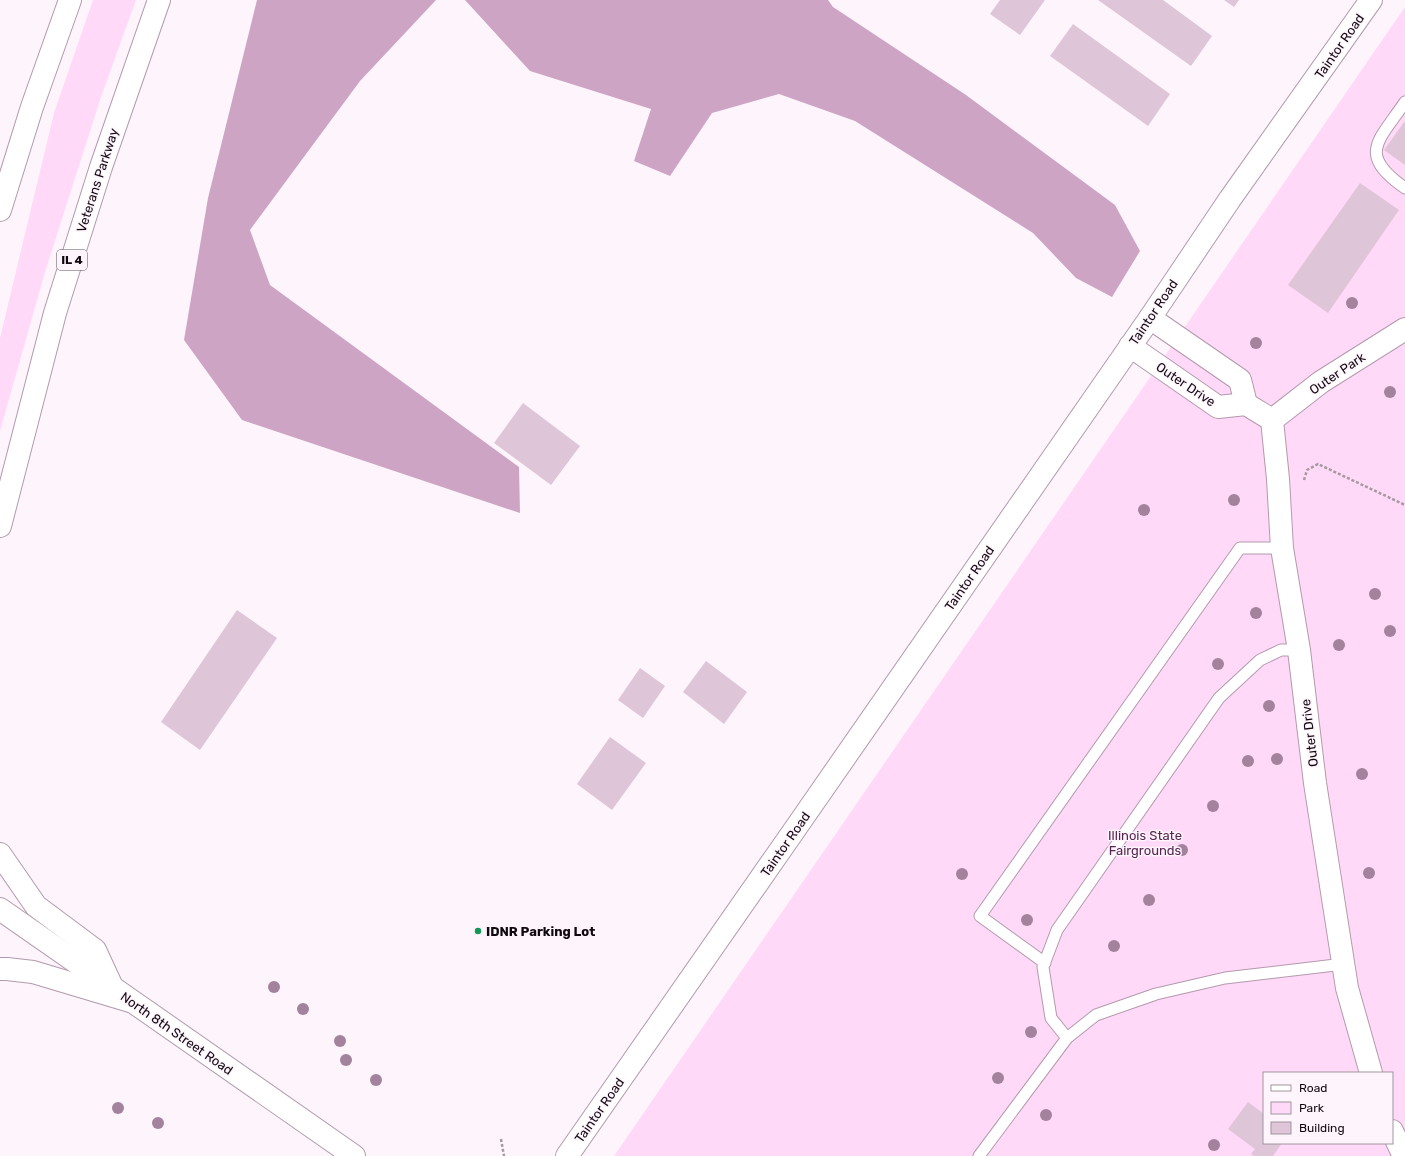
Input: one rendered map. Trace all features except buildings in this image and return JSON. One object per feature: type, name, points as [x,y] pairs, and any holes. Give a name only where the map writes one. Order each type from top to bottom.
[{"type":"main road","points":[[0,210],[32,108],[70,0]]},
{"type":"main road","name":"Veterans Parkway","points":[[0,526],[55,313],[101,167],[159,0]]},
{"type":"main road","name":"Taintor Road","points":[[566,1156],[1150,318],[1230,199],[1371,0]]},
{"type":"main road","points":[[1150,318],[1240,380],[1246,404],[1272,420]]},
{"type":"main road","name":"Outer Park","points":[[1272,420],[1321,382],[1405,329]]},
{"type":"main road","name":"Outer Drive","points":[[1130,346],[1218,407],[1246,404]]},
{"type":"main road","name":"Outer Drive","points":[[1272,420],[1279,490],[1282,548],[1299,650],[1315,784],[1347,988],[1371,1072]]},
{"type":"main road","points":[[0,854],[36,906],[95,950],[121,995]]},
{"type":"main road","name":"North 8th Street Road","points":[[0,909],[121,995],[354,1156]]},
{"type":"main road","points":[[0,969],[7,968],[33,972],[121,995]]},
{"type":"main road","points":[[1393,1133],[1404,1156]]},
{"type":"lane","points":[[1405,102],[1378,142],[1376,159],[1384,172],[1405,188]]},
{"type":"lane","points":[[1045,963],[980,916],[1240,548],[1282,548]]},
{"type":"lane","points":[[1067,1038],[1051,1018],[1043,967],[1057,930],[1219,698],[1260,660],[1281,650],[1299,650]]},
{"type":"lane","points":[[979,1156],[1067,1038],[1096,1015],[1156,994],[1225,978],[1344,964]]},
{"type":"path","points":[[1300,481],[1304,482],[1307,470],[1318,464],[1405,505]]},
{"type":"path","points":[[502,1139],[504,1156]]},
{"type":"green space","points":[[93,0],[136,0],[101,97],[45,272],[0,431],[0,338],[54,113]]},
{"type":"green space","name":"Illinois State Fairgrounds","points":[[1405,7],[1405,1156],[614,1156]]},
{"type":"shaded area","points":[[257,0],[436,0],[360,81],[250,230],[270,285],[519,467],[520,513],[242,420],[184,340],[208,198]]},
{"type":"shaded area","points":[[465,0],[828,0],[833,7],[966,95],[1115,205],[1140,251],[1112,297],[1076,278],[1033,233],[855,121],[779,94],[712,113],[670,176],[634,161],[651,109],[530,71]]},
{"type":"place","name":"IDNR Parking Lot","points":[[478,931]]}]
